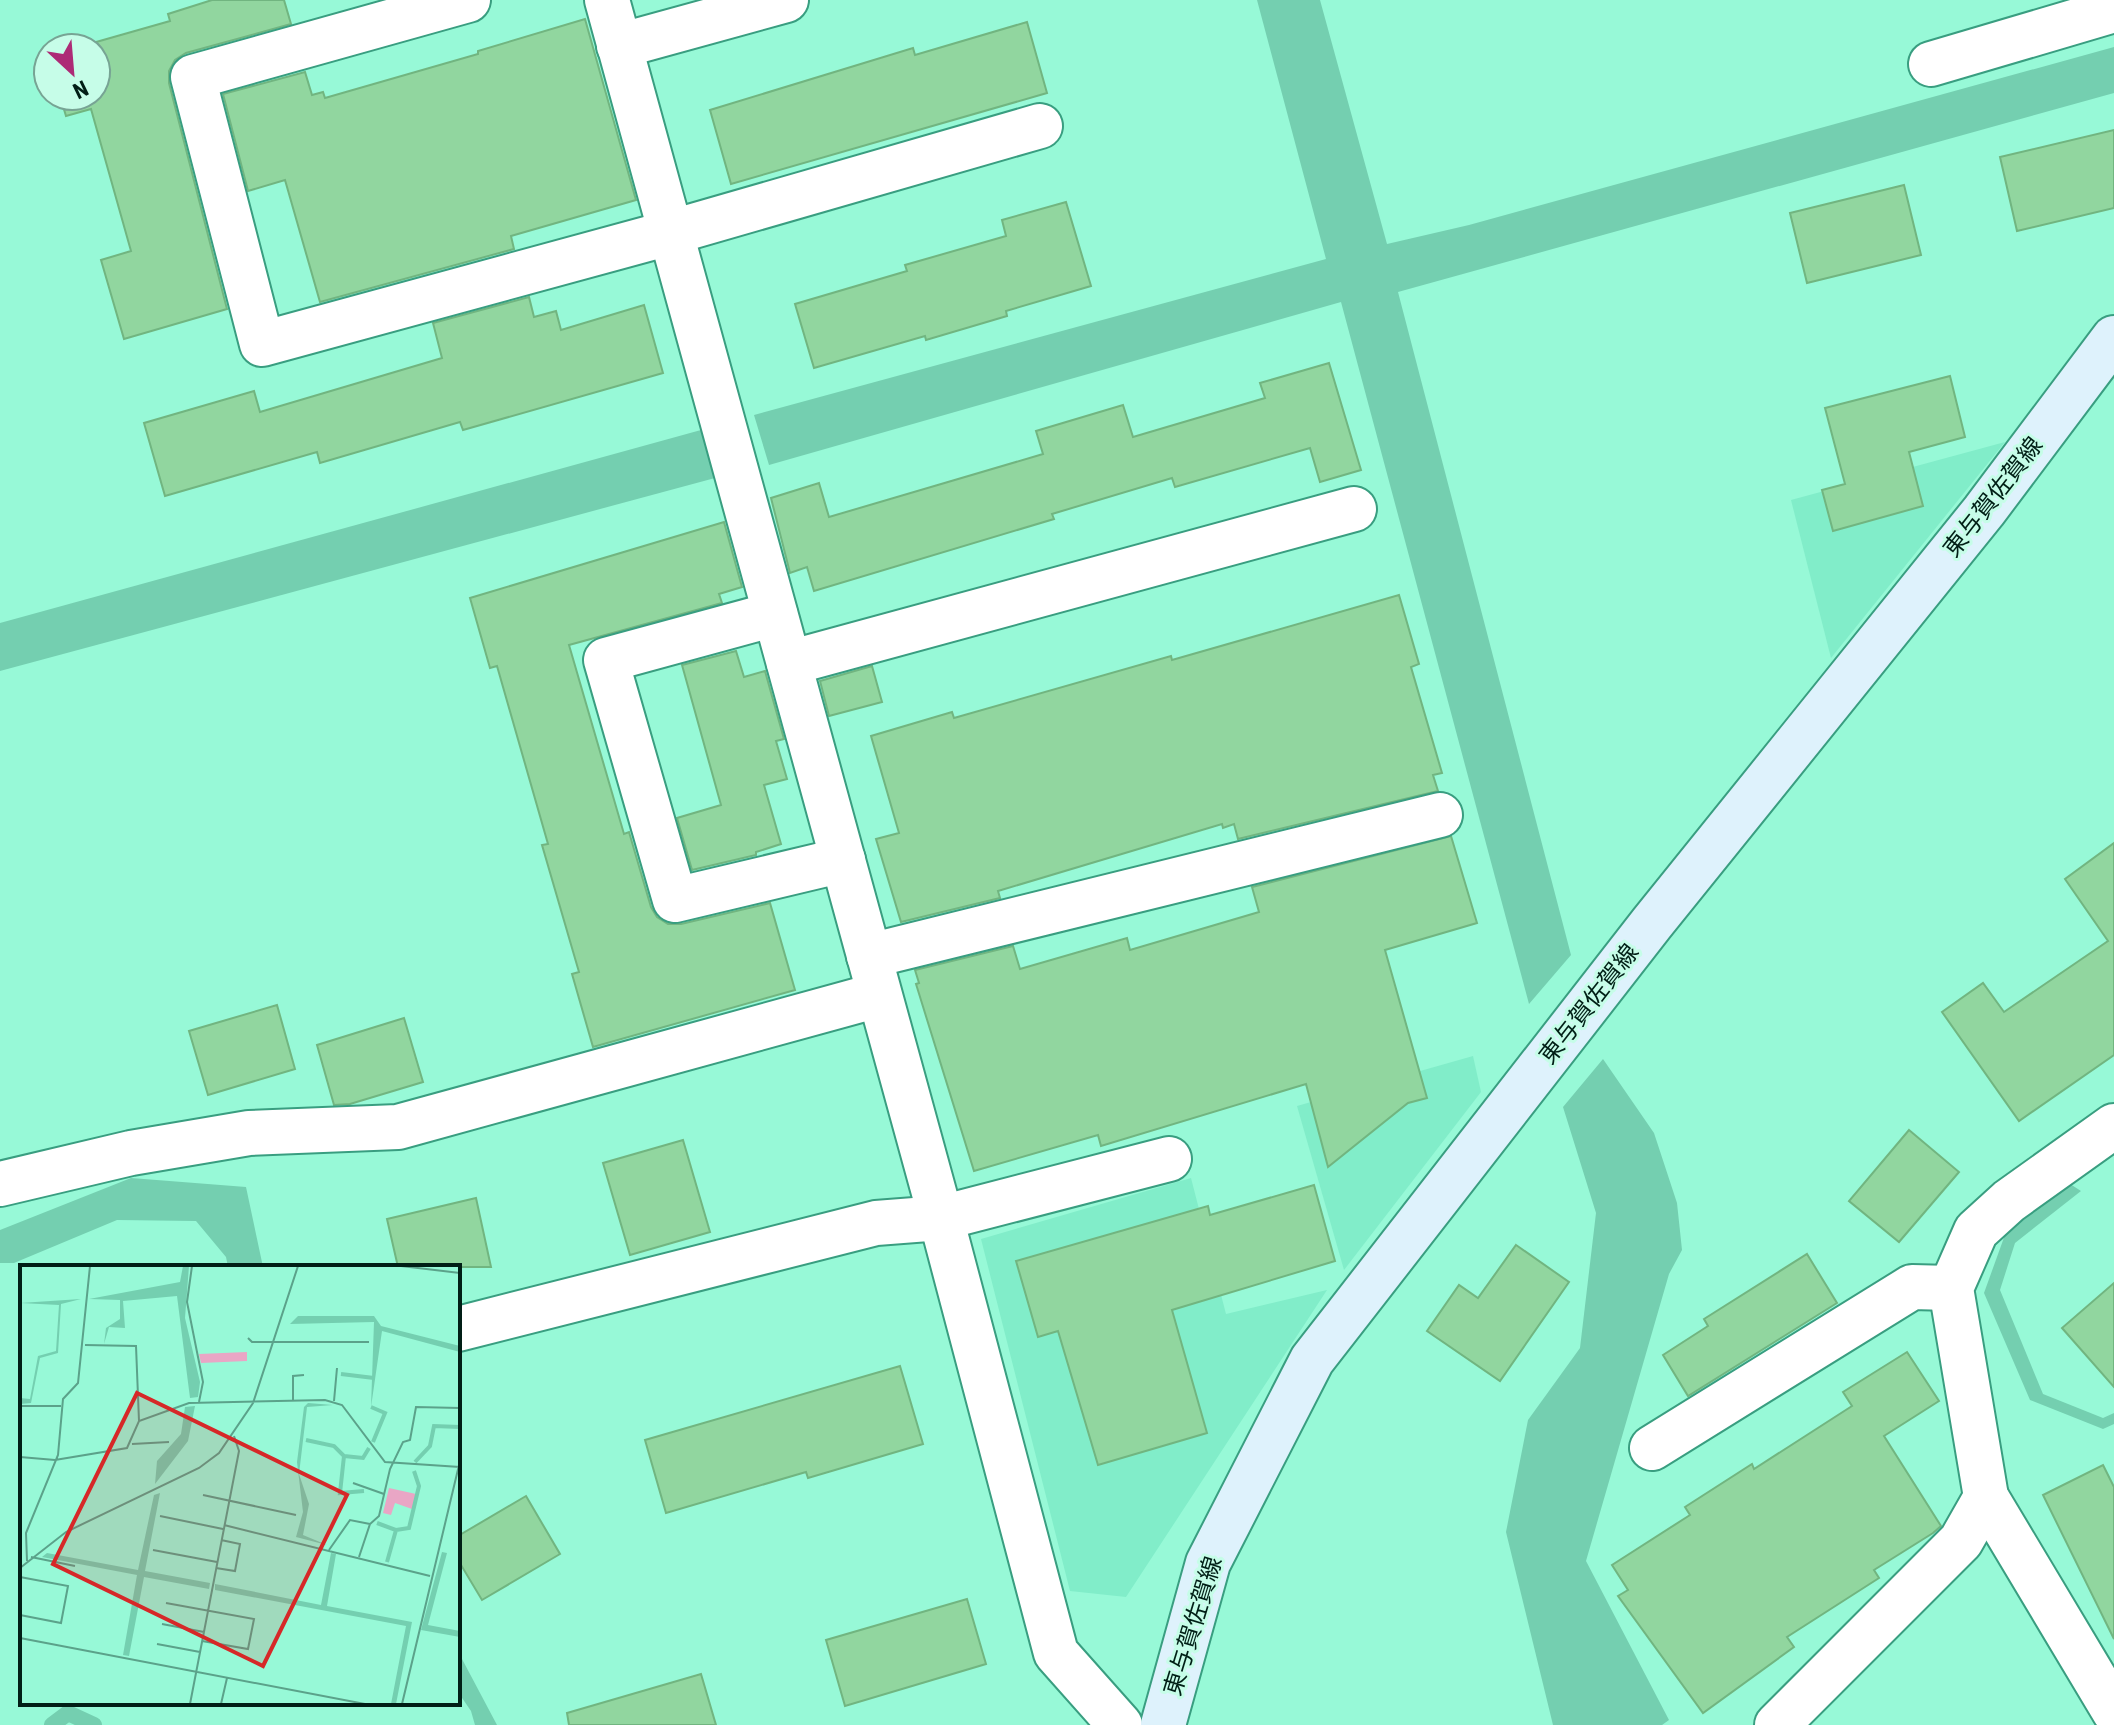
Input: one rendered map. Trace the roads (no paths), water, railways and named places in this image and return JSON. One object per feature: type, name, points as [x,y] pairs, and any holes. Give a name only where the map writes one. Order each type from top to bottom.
[{"type":"main road","name":"東与賀佐賀線","points":[[1163,1725],[1208,1563],[1312,1360],[1652,923],[1984,511],[2114,338]]},
{"type":"street","points":[[468,0],[193,77],[262,344],[669,233],[1040,126]]},
{"type":"street","points":[[607,0],[941,1218],[1056,1653],[1120,1725]]},
{"type":"street","points":[[619,46],[786,0]]},
{"type":"street","points":[[1931,64],[2114,10]]},
{"type":"street","points":[[789,663],[1354,509]]},
{"type":"street","points":[[775,614],[606,660],[675,900],[843,860]]},
{"type":"street","points":[[0,1184],[131,1153],[249,1133],[398,1127],[874,975],[1440,815]]},
{"type":"street","points":[[2114,1126],[2009,1201],[1976,1231],[1951,1288],[1986,1497],[2114,1711]]},
{"type":"street","points":[[460,1328],[876,1223],[941,1218],[1169,1159]]},
{"type":"street","points":[[1652,1448],[1912,1287],[1951,1288]]},
{"type":"street","points":[[1777,1725],[1961,1541],[1986,1497]]},
{"type":"waterway","points":[[52,1725],[68,1713],[94,1725]]}]
